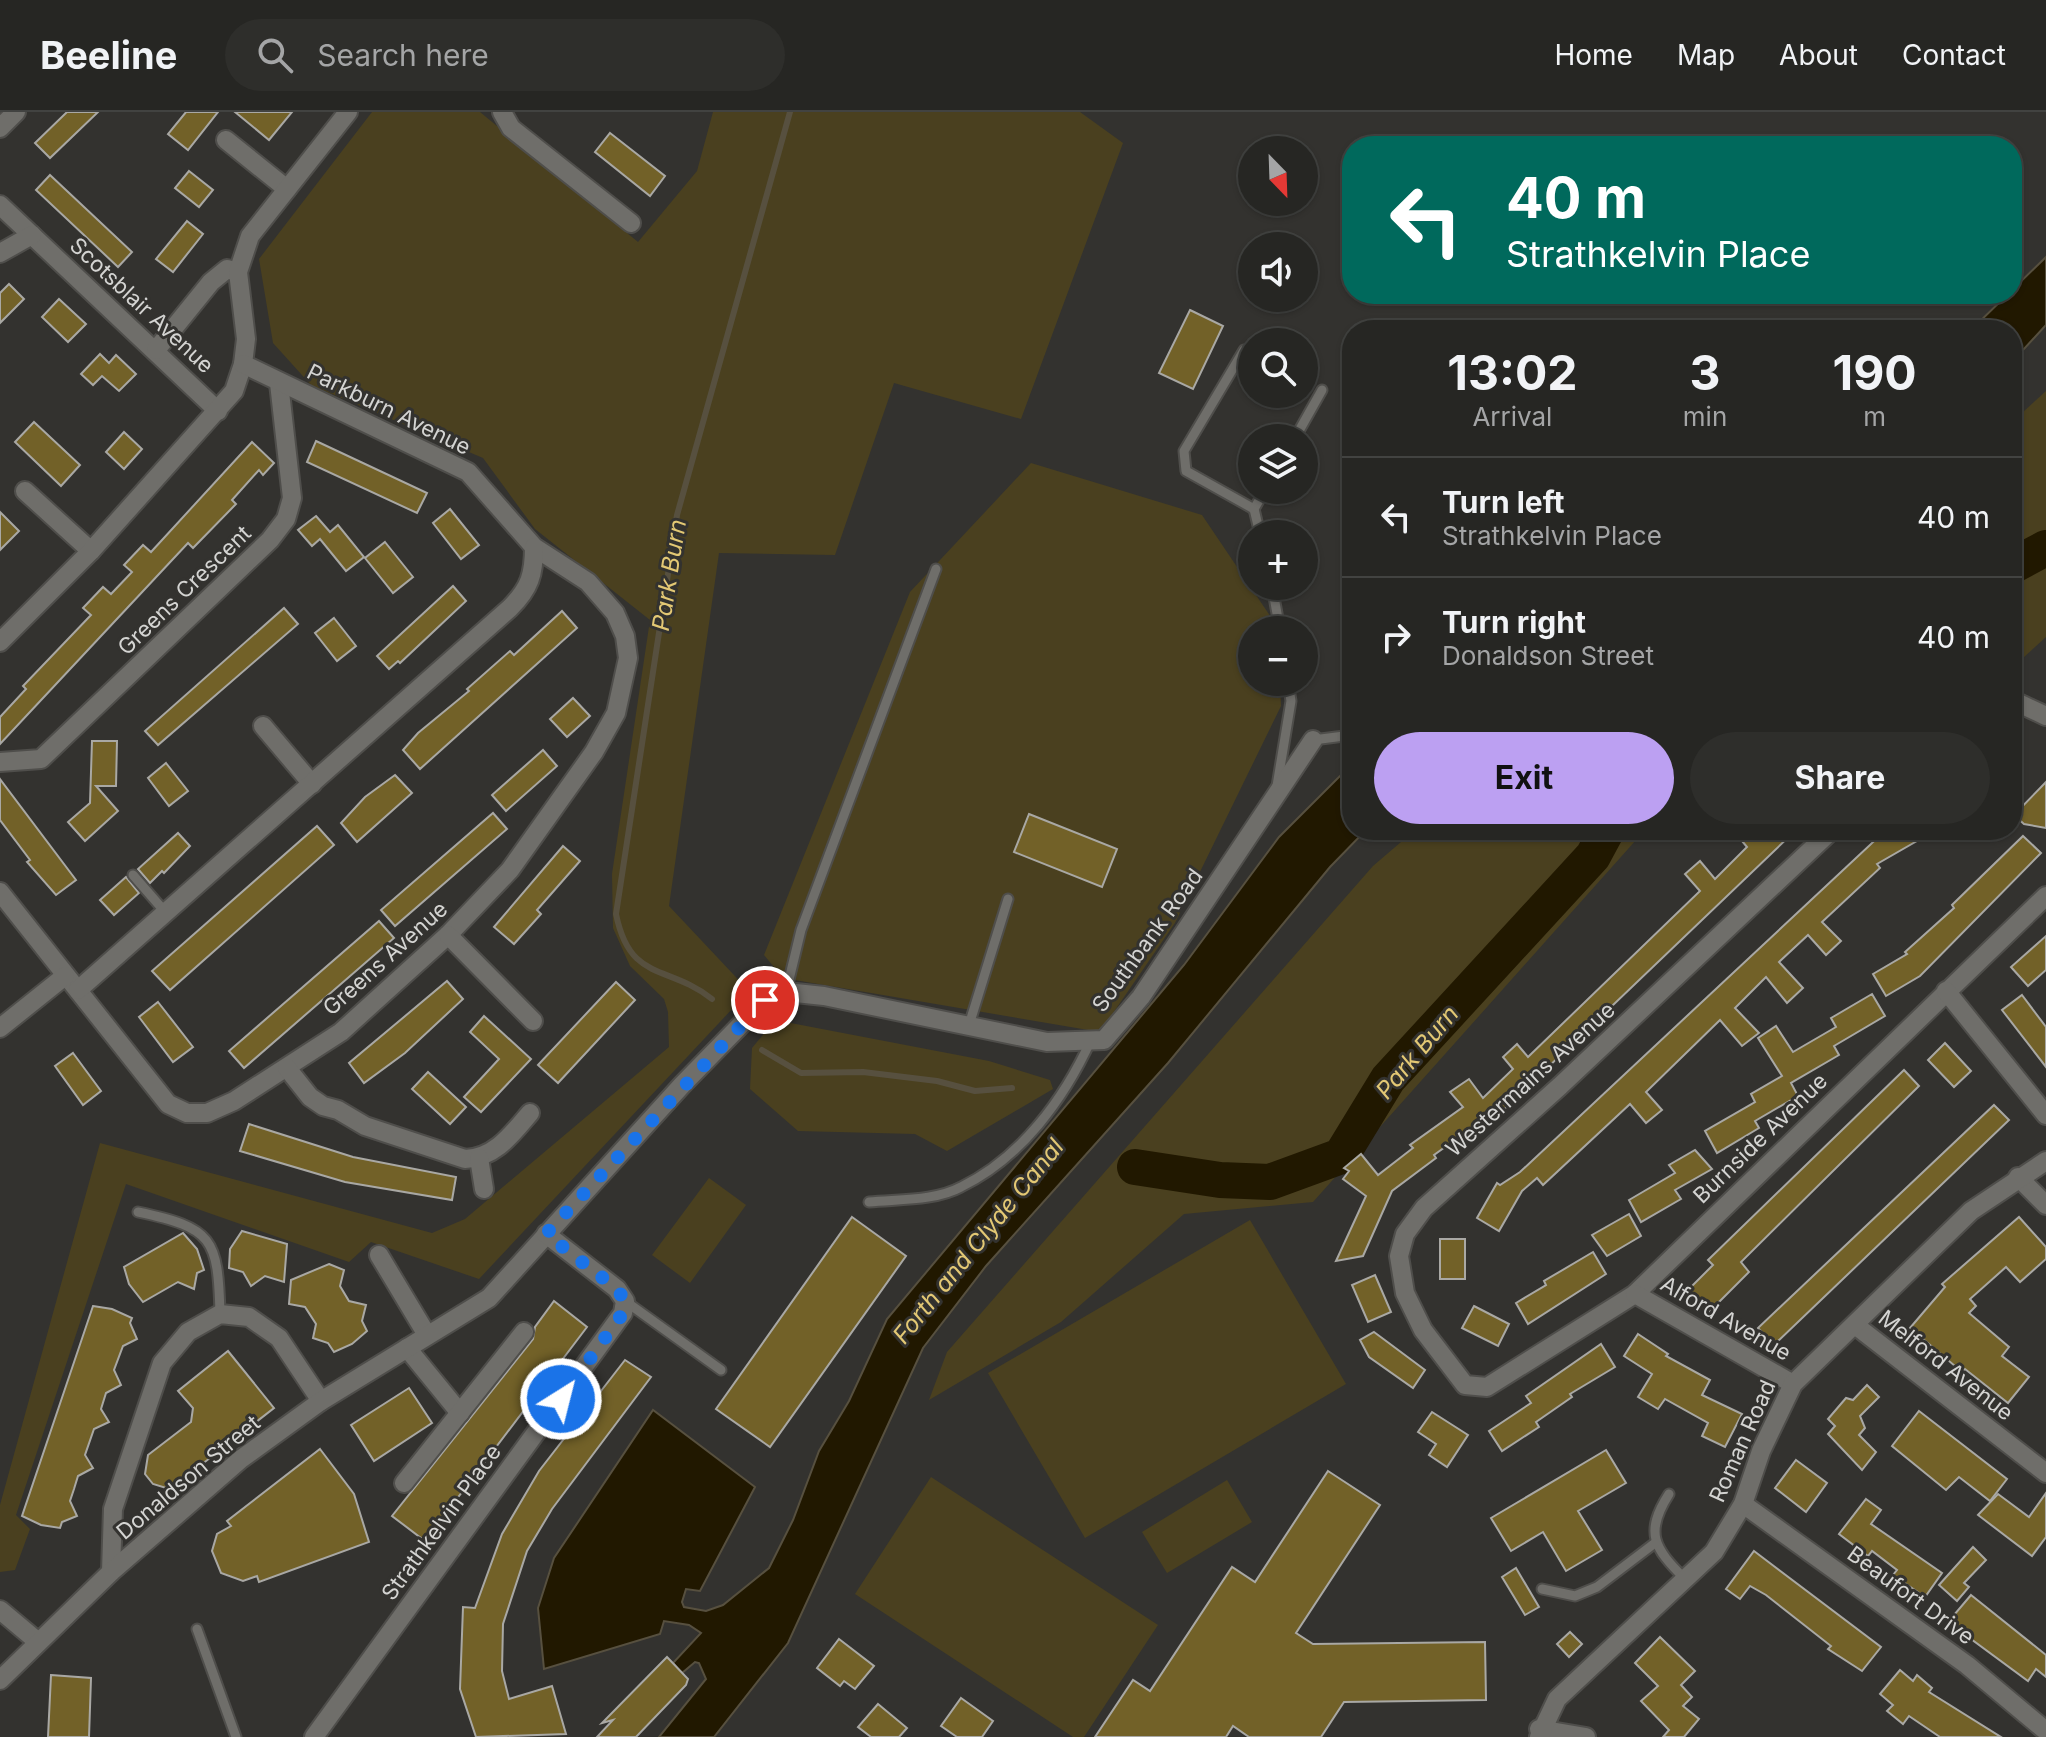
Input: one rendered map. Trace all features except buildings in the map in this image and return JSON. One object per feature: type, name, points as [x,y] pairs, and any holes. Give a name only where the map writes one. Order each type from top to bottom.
[{"type":"street","points":[[0,128],[16,112]]},
{"type":"street","points":[[243,364],[246,339],[238,272],[250,236],[348,112]]},
{"type":"street","points":[[502,112],[511,128],[631,223]]},
{"type":"street","points":[[226,140],[287,189]]},
{"type":"street","name":"Scotsblair Avenue","points":[[0,205],[218,411]]},
{"type":"street","points":[[0,253],[32,235]]},
{"type":"street","points":[[156,350],[211,282],[227,269],[238,272]]},
{"type":"street","name":"Scotsblair Avenue","points":[[0,642],[91,551],[218,411],[234,391],[243,364]]},
{"type":"street","name":"Parkburn Avenue","points":[[243,364],[468,472],[534,547]]},
{"type":"street","name":"Greens Crescent","points":[[0,762],[41,759],[270,540],[286,519],[292,498],[279,383]]},
{"type":"street","points":[[25,491],[91,551]]},
{"type":"street","points":[[78,990],[526,592],[534,572],[534,547]]},
{"type":"street","name":"Greens Avenue","points":[[0,892],[168,1104],[187,1113],[207,1113],[287,1068],[363,1013],[448,935],[510,870],[594,752],[616,713],[628,658],[625,636],[615,613],[588,582],[534,547]]},
{"type":"street","points":[[2022,705],[2046,716]]},
{"type":"street","points":[[263,726],[312,784]]},
{"type":"street","name":"Southbank Road","points":[[786,992],[1047,1042],[1104,1040],[1141,997],[1313,740]]},
{"type":"street","name":"Westermains Avenue","points":[[1487,1387],[1465,1385],[1423,1330],[1405,1293],[1399,1256],[1405,1234],[1424,1208],[1560,1086],[1821,840]]},
{"type":"street","name":"Burnside Avenue","points":[[1487,1387],[1635,1294],[2046,896]]},
{"type":"street","points":[[448,935],[533,1021]]},
{"type":"street","points":[[0,1028],[65,976]]},
{"type":"street","points":[[1946,991],[2046,1115]]},
{"type":"street","name":"Donaldson Street","points":[[0,1680],[111,1572],[241,1459],[321,1401],[489,1298],[765,1000],[786,992]]},
{"type":"street","points":[[287,1068],[310,1097],[365,1126],[465,1159],[479,1158],[505,1143],[530,1113]]},
{"type":"street","points":[[479,1158],[484,1189]]},
{"type":"street","name":"Roman Road","points":[[1539,1733],[1557,1699],[1714,1552],[1743,1504],[1761,1451],[1793,1384],[1971,1211],[2046,1161]]},
{"type":"street","points":[[2018,1177],[2046,1205]]},
{"type":"street","points":[[546,1234],[617,1289],[625,1301]]},
{"type":"street","points":[[379,1255],[427,1335]]},
{"type":"street","name":"Alford Avenue","points":[[1635,1294],[1793,1384]]},
{"type":"street","name":"Strathkelvin Place","points":[[314,1737],[614,1326],[625,1301]]},
{"type":"street","points":[[111,1572],[113,1509],[162,1363],[188,1332],[220,1314],[249,1317],[279,1338],[321,1401]]},
{"type":"street","name":"Melford Avenue","points":[[1855,1325],[2046,1473]]},
{"type":"street","points":[[404,1483],[524,1332]]},
{"type":"street","points":[[407,1348],[460,1413]]},
{"type":"street","name":"Beaufort Drive","points":[[1743,1504],[1967,1665],[2046,1731]]},
{"type":"street","points":[[0,1610],[37,1641]]},
{"type":"street","points":[[1539,1733],[1586,1737]]},
{"type":"lane","points":[[1238,360],[1184,451],[1183,461],[1186,471],[1254,509]]},
{"type":"lane","points":[[1303,424],[1322,390]]},
{"type":"lane","points":[[1257,504],[1254,509],[1257,520]]},
{"type":"lane","points":[[786,992],[801,930],[936,569]]},
{"type":"lane","points":[[1275,798],[1290,696]]},
{"type":"lane","points":[[1313,740],[1342,736]]},
{"type":"lane","points":[[133,875],[166,913]]},
{"type":"lane","points":[[969,1025],[1008,899]]},
{"type":"lane","points":[[869,1202],[929,1197],[961,1188],[1025,1141],[1072,1082],[1091,1040]]},
{"type":"lane","points":[[138,1212],[184,1222],[204,1235],[219,1263],[220,1314]]},
{"type":"lane","points":[[625,1301],[721,1370]]},
{"type":"lane","points":[[1669,1494],[1655,1516],[1655,1543],[1685,1579]]},
{"type":"lane","points":[[1542,1589],[1575,1596],[1597,1587],[1655,1543]]},
{"type":"lane","points":[[197,1629],[236,1737]]},
{"type":"shaded area","points":[[372,112],[480,112],[638,242],[697,171],[713,112],[1080,112],[1123,143],[1021,419],[894,383],[835,555],[719,553],[669,906],[749,991],[479,1279],[371,1242],[349,1262],[126,1184],[16,1515],[30,1529],[15,1570],[0,1572],[0,1505],[100,1143],[432,1233],[465,1219],[669,1047],[668,1012],[664,999],[630,966],[613,928],[612,874],[650,620],[535,529],[483,458],[311,385],[273,343],[259,259]]},
{"type":"shaded area","points":[[2046,391],[2046,637],[2022,659],[2022,413]]},
{"type":"shaded area","points":[[1031,463],[1202,515],[1238,568],[1238,600],[1259,600],[1270,616],[1238,616],[1238,696],[1281,696],[1281,706],[1175,923],[1100,1032],[783,978],[764,955],[910,592]]},
{"type":"shaded area","points":[[1403,840],[1636,840],[1313,1202],[1184,1214],[1061,1322],[929,1400],[947,1352],[1373,866]]},
{"type":"shaded area","points":[[775,1020],[989,1061],[1050,1080],[1053,1089],[947,1151],[915,1134],[798,1131],[750,1089],[752,1048]]},
{"type":"shaded area","points":[[709,1178],[746,1205],[690,1283],[652,1255]]},
{"type":"shaded area","points":[[1250,1220],[1346,1384],[1085,1538],[988,1373]]},
{"type":"shaded area","points":[[931,1477],[1158,1625],[1084,1737],[1073,1737],[855,1594]]},
{"type":"shaded area","points":[[1227,1480],[1252,1522],[1167,1573],[1142,1532]]},
{"type":"water","points":[[2046,257],[2046,325],[2022,351],[2022,320],[1981,320],[1998,304],[2022,304],[2022,280]]},
{"type":"water","name":"Forth and Clyde Canal","points":[[1342,774],[1342,840],[1356,840],[1330,867],[1168,1063],[986,1266],[923,1348],[788,1643],[714,1737],[659,1737],[706,1679],[699,1663],[695,1662],[682,1673],[673,1663],[701,1633],[689,1625],[664,1621],[660,1634],[544,1669],[538,1608],[554,1558],[653,1410],[755,1487],[700,1591],[686,1589],[682,1602],[684,1607],[706,1611],[723,1605],[769,1568],[793,1520],[819,1451],[849,1401],[887,1319],[1184,965],[1279,837]]},
{"type":"waterway","name":"Park Burn","points":[[712,999],[641,962],[622,936],[616,914],[677,515],[790,112]]},
{"type":"waterway","name":"Park Burn","points":[[2022,561],[2046,548]]},
{"type":"waterway","name":"Park Burn","points":[[1135,1167],[1220,1180],[1270,1182],[1341,1156],[1388,1079],[1593,856],[1602,840]]},
{"type":"waterway","name":"Park Burn","points":[[762,1050],[801,1073],[863,1072],[937,1081],[975,1091],[1012,1088]]},
{"type":"route","points":[[561,1399],[623,1313],[625,1301],[617,1289],[546,1234],[682,1085],[765,1000]]}]
